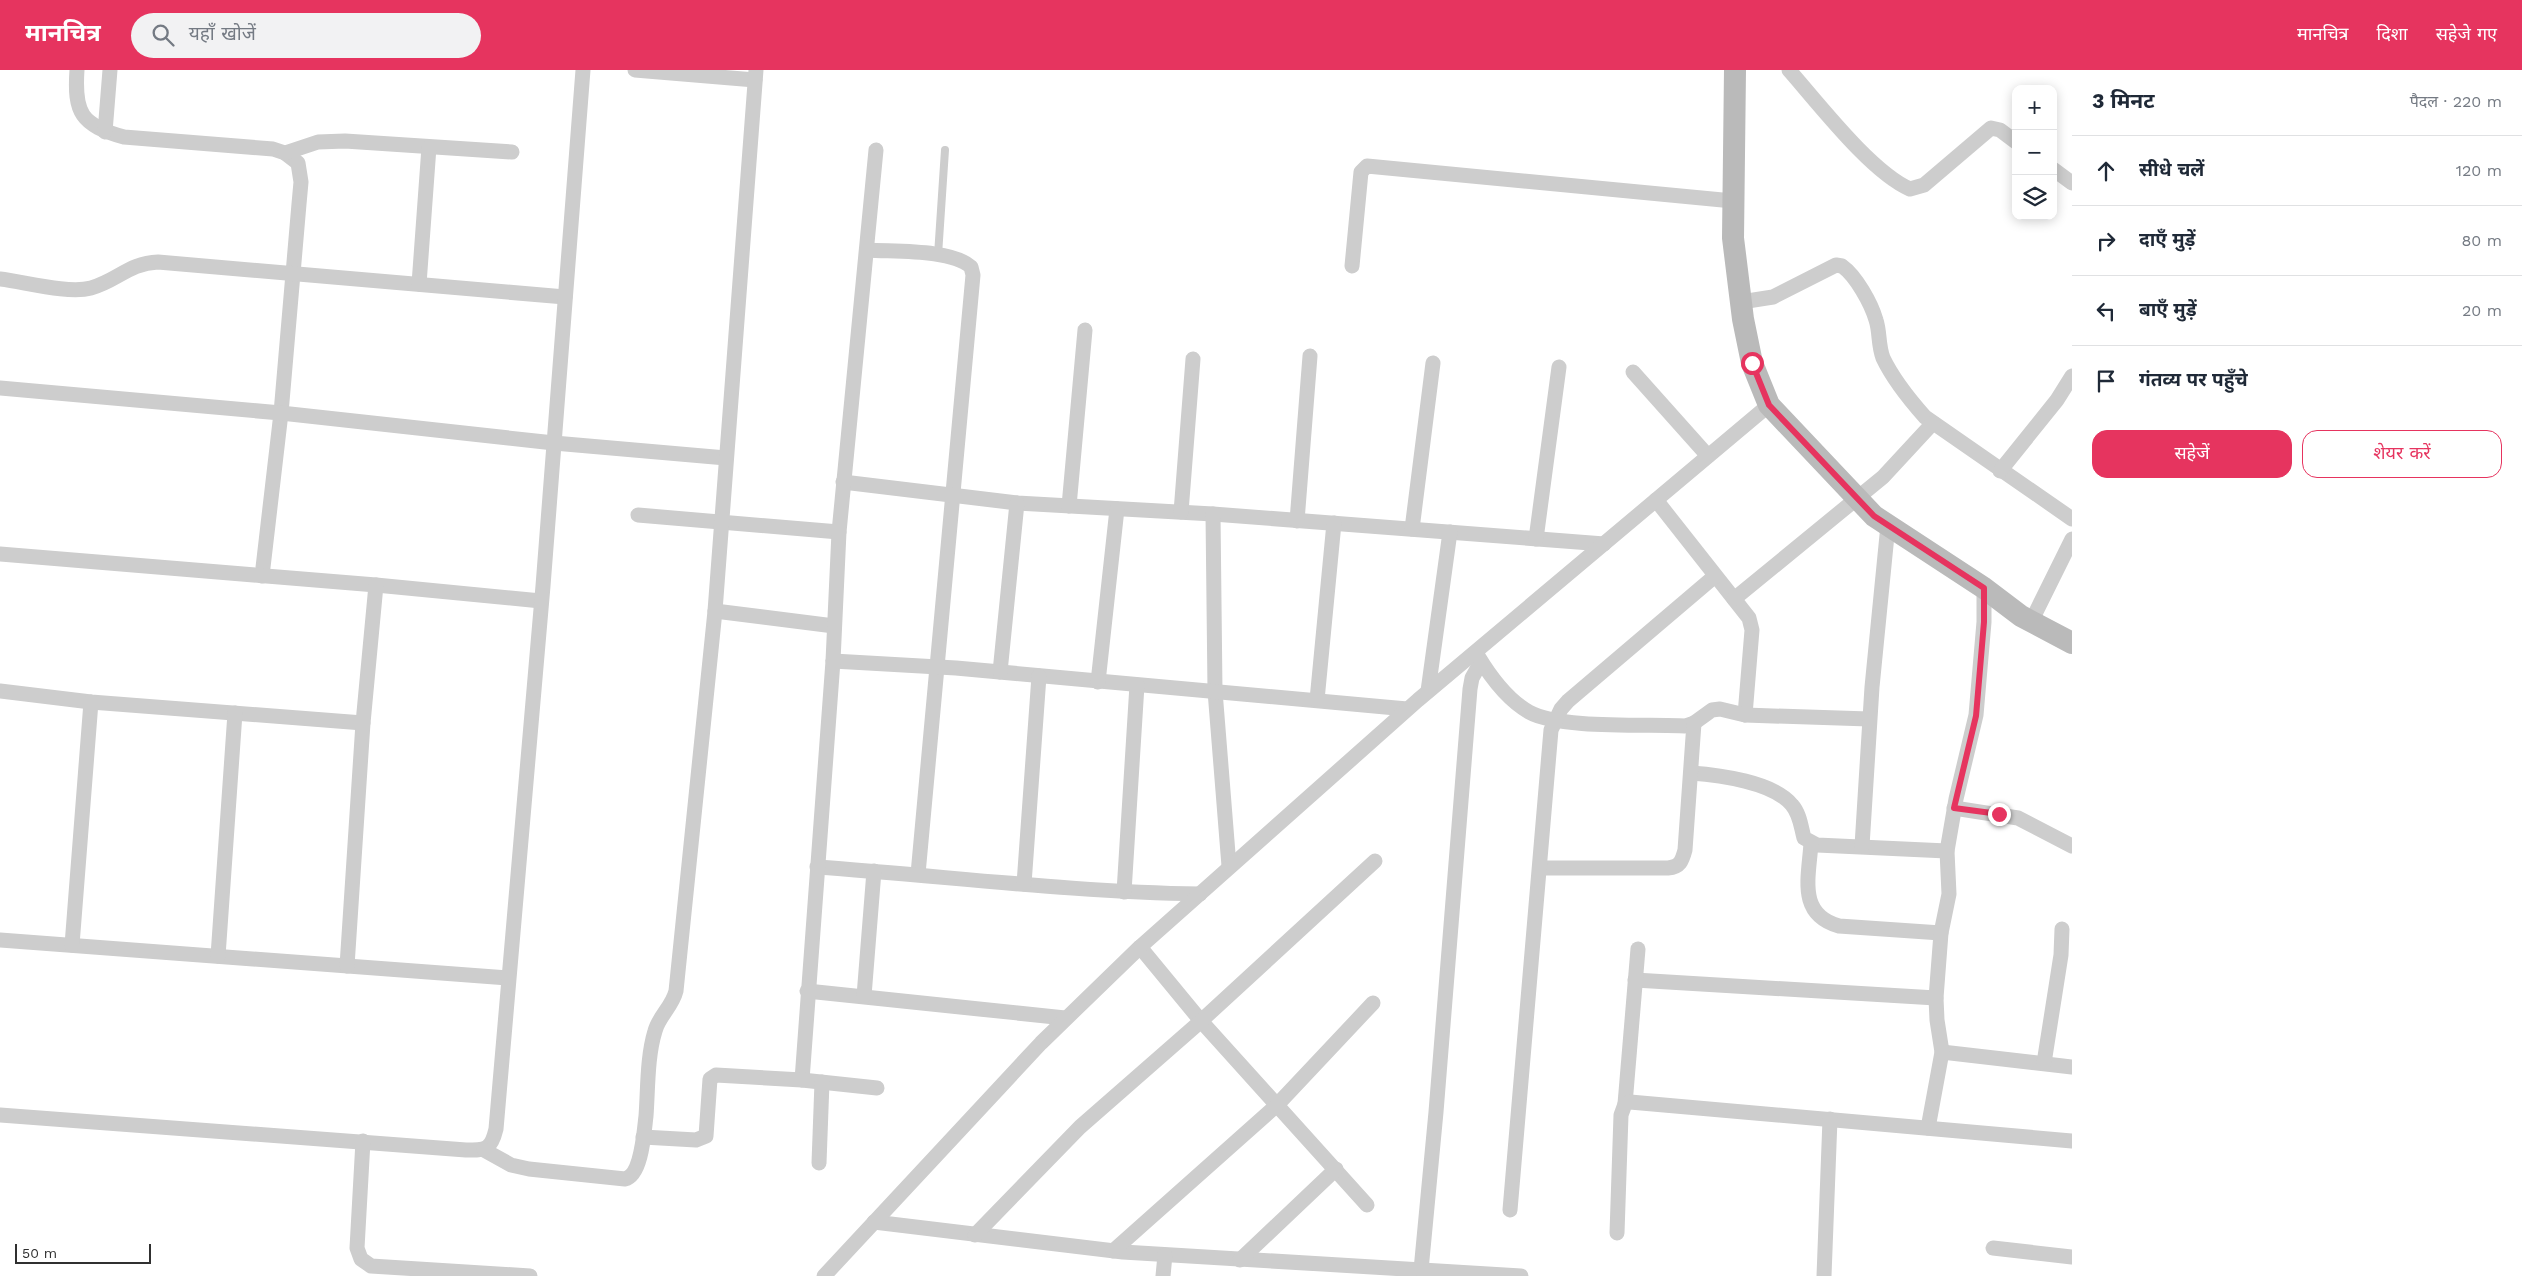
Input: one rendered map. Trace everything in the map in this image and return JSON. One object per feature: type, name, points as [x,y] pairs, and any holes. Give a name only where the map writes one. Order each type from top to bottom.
[{"type":"street","points":[[77,70],[77,105],[83,115],[106,132],[124,137],[273,149],[285,153],[298,163],[301,182],[281,413],[262,576]]},
{"type":"street","points":[[106,132],[110,70]]},
{"type":"street","points":[[484,1150],[493,1142],[496,1130],[541,602],[583,70]]},
{"type":"street","points":[[0,1114],[484,1150],[511,1165],[529,1170],[625,1179],[634,1173],[644,1137],[654,1031],[674,1001],[676,991],[715,611],[755,75],[635,70]]},
{"type":"street","points":[[1736,70],[1733,238],[1741,302],[1752,363],[1769,405],[1874,516],[1984,588],[2031,622],[2072,643]]},
{"type":"street","points":[[1789,70],[1869,159],[1887,176],[1910,189],[1924,186],[1991,128],[2000,130],[2012,139]]},
{"type":"street","points":[[285,153],[318,142],[330,141],[512,152]]},
{"type":"street","points":[[419,284],[429,147]]},
{"type":"street","points":[[802,1080],[807,991],[833,661],[839,532],[868,250],[876,150]]},
{"type":"street","points":[[1352,266],[1361,172],[1367,166],[1733,201]]},
{"type":"street","points":[[2057,172],[2072,183]]},
{"type":"street","points":[[868,250],[938,255],[965,262],[970,267],[973,275],[918,874]]},
{"type":"street","points":[[0,278],[83,290],[99,285],[130,267],[158,262],[292,272],[565,297]]},
{"type":"street","points":[[1741,302],[1773,296],[1836,265],[1842,266],[1860,288],[1873,312],[1878,341],[1888,366],[1910,400],[1933,423],[2072,519]]},
{"type":"street","points":[[1069,506],[1085,330]]},
{"type":"street","points":[[1297,520],[1310,356]]},
{"type":"street","points":[[1181,512],[1193,359]]},
{"type":"street","points":[[1412,529],[1434,363]]},
{"type":"street","points":[[1536,539],[1559,367]]},
{"type":"street","points":[[1632,372],[1708,456]]},
{"type":"street","points":[[2000,471],[2057,400],[2072,376]]},
{"type":"street","points":[[0,388],[281,413],[554,443],[726,458]]},
{"type":"street","points":[[824,1276],[1065,1018],[1140,947],[1428,691],[1478,657],[1604,544],[1769,405]]},
{"type":"street","points":[[1734,599],[1858,499],[1896,465],[1933,423]]},
{"type":"street","points":[[843,482],[1017,503],[1214,514],[1604,544]]},
{"type":"street","points":[[1656,500],[1749,618],[1752,630],[1744,715]]},
{"type":"street","points":[[1000,672],[1017,503]]},
{"type":"street","points":[[1098,682],[1116,509]]},
{"type":"street","points":[[1214,514],[1215,691],[1229,866]]},
{"type":"street","points":[[638,515],[839,532]]},
{"type":"street","points":[[1317,700],[1334,523]]},
{"type":"street","points":[[1862,846],[1869,719],[1888,525]]},
{"type":"street","points":[[1428,691],[1450,532]]},
{"type":"street","points":[[2031,622],[2072,539]]},
{"type":"street","points":[[0,554],[376,585],[541,602]]},
{"type":"street","points":[[1510,1210],[1540,868],[1549,740],[1555,721],[1568,701],[1715,576]]},
{"type":"street","points":[[347,966],[363,723],[376,585]]},
{"type":"street","points":[[1928,1128],[1942,1052],[1937,1025],[1936,998],[1940,933],[1949,894],[1947,851],[1954,808],[1977,708],[1984,622],[1984,588]]},
{"type":"street","points":[[715,611],[834,626]]},
{"type":"street","points":[[1478,657],[1522,707],[1530,713],[1555,721],[1685,726],[1694,723],[1712,710],[1727,710],[1744,715],[1869,719]]},
{"type":"street","points":[[1421,1270],[1470,688],[1478,657]]},
{"type":"street","points":[[833,661],[1000,672],[1317,700],[1407,710]]},
{"type":"street","points":[[1024,884],[1039,676]]},
{"type":"street","points":[[1124,892],[1137,685]]},
{"type":"street","points":[[0,691],[91,702],[363,723]]},
{"type":"street","points":[[72,946],[91,702]]},
{"type":"street","points":[[218,956],[235,713]]},
{"type":"street","points":[[1540,868],[1675,867],[1681,862],[1685,850],[1694,723]]},
{"type":"street","points":[[1691,773],[1726,777],[1769,790],[1783,797],[1797,812],[1804,838],[1810,843],[1826,846],[1947,851]]},
{"type":"street","points":[[1954,808],[2018,818],[2072,846]]},
{"type":"street","points":[[1810,843],[1808,894],[1816,915],[1826,922],[1839,926],[1940,933]]},
{"type":"street","points":[[975,1235],[1080,1127],[1201,1021],[1375,861]]},
{"type":"street","points":[[817,867],[1124,892],[1200,894]]},
{"type":"street","points":[[864,996],[874,871]]},
{"type":"street","points":[[2044,1063],[2060,965],[2062,929]]},
{"type":"street","points":[[0,940],[508,978]]},
{"type":"street","points":[[1140,947],[1201,1021],[1367,1205]]},
{"type":"street","points":[[1617,1233],[1621,1115],[1626,1104],[1638,949]]},
{"type":"street","points":[[1635,980],[1936,998]]},
{"type":"street","points":[[807,991],[1065,1018]]},
{"type":"street","points":[[1113,1251],[1277,1105],[1373,1003]]},
{"type":"street","points":[[1942,1052],[2072,1067]]},
{"type":"street","points":[[644,1137],[696,1140],[706,1136],[709,1082],[712,1076],[802,1080],[876,1088]]},
{"type":"street","points":[[819,1163],[822,1082]]},
{"type":"street","points":[[1626,1104],[1630,1102],[2072,1141]]},
{"type":"street","points":[[1824,1276],[1830,1119]]},
{"type":"street","points":[[363,1141],[357,1248],[361,1259],[371,1266],[530,1276]]},
{"type":"street","points":[[1240,1260],[1336,1169]]},
{"type":"street","points":[[874,1222],[1113,1251],[1521,1276]]},
{"type":"street","points":[[1992,1248],[2072,1257]]},
{"type":"street","points":[[1163,1276],[1165,1255]]},
{"type":"lane","points":[[938,255],[945,150]]},
{"type":"route","points":[[1752,363],[1769,405],[1874,516],[1984,588],[1984,622],[1976,716],[1954,808],[1999,814]]}]
